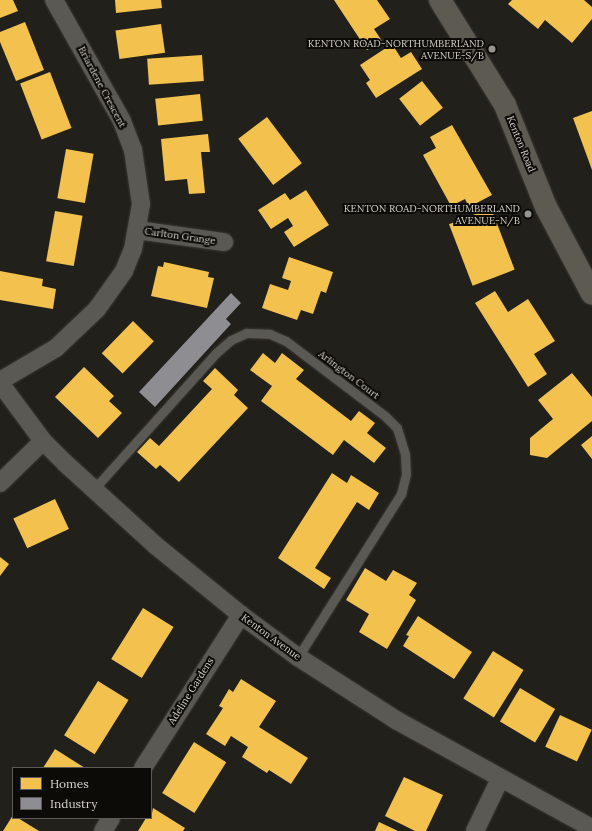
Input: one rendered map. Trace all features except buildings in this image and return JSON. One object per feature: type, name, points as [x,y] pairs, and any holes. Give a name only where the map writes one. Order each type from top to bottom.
[{"type":"street","name":"Briardene Crescent","points":[[0,382],[56,348],[97,310],[124,270],[137,230],[141,204],[133,150],[122,121],[54,0]]},
{"type":"street","name":"Kenton Road","points":[[440,0],[505,105],[546,207],[592,294]]},
{"type":"street","name":"Carlton Grange","points":[[137,230],[224,242]]},
{"type":"street","name":"Kenton Avenue","points":[[0,382],[43,441],[155,545],[241,615],[298,657],[396,720],[500,779],[592,828]]},
{"type":"street","points":[[0,483],[43,441]]},
{"type":"street","name":"Adeline Gardens","points":[[144,767],[241,615]]},
{"type":"street","points":[[475,831],[500,779]]},
{"type":"street","points":[[103,831],[110,819]]},
{"type":"lane","name":"Arlington Court","points":[[94,489],[216,352],[231,340],[246,333],[270,334],[286,341],[385,416],[397,428],[406,455],[406,474],[401,494],[298,657]]},
{"type":"place","name":"KENTON ROAD-NORTHUMBERLAND AVENUE-S/B","points":[[492,49]]},
{"type":"place","name":"KENTON ROAD-NORTHUMBERLAND AVENUE-N/B","points":[[528,214]]}]
